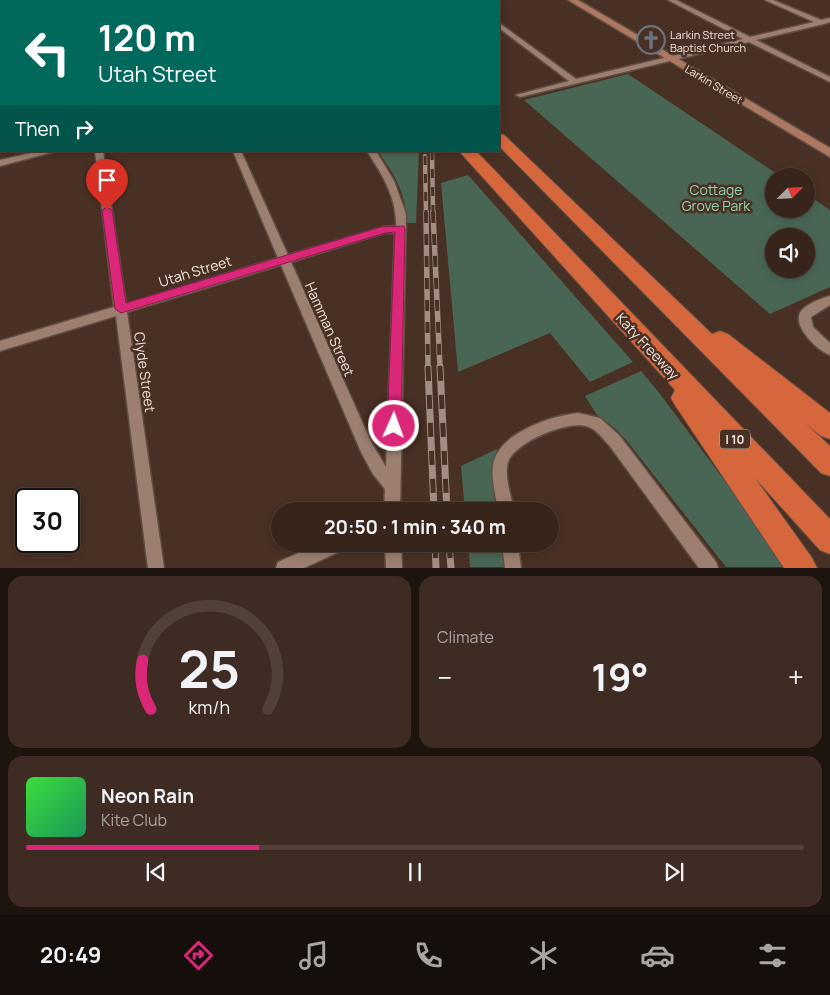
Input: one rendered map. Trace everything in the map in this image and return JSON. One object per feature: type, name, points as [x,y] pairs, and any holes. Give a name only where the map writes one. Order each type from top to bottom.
[{"type":"highway","points":[[500,139],[830,464]]},
{"type":"highway","name":"Katy Freeway","points":[[467,152],[830,540]]},
{"type":"highway","points":[[636,272],[830,428]]},
{"type":"highway","points":[[641,337],[802,568]]},
{"type":"street","name":"Larkin Street","points":[[572,0],[830,153]]},
{"type":"street","points":[[671,0],[830,80]]},
{"type":"street","points":[[768,0],[830,27]]},
{"type":"street","points":[[520,96],[830,20]]},
{"type":"street","points":[[500,26],[575,82]]},
{"type":"street","points":[[0,163],[49,152]]},
{"type":"street","name":"Clyde Street","points":[[98,152],[156,568]]},
{"type":"street","name":"Hamman Street","points":[[237,152],[366,447],[378,469],[392,486]]},
{"type":"street","points":[[372,152],[390,179],[398,195],[401,214],[392,502]]},
{"type":"street","name":"Utah Street","points":[[0,346],[384,230],[400,229]]},
{"type":"street","points":[[830,300],[812,309],[805,315],[809,331],[830,350]]},
{"type":"street","points":[[505,502],[500,470],[503,456],[517,442],[561,420],[585,419],[594,422],[614,440],[710,568]]},
{"type":"street","points":[[284,568],[319,552]]},
{"type":"street","points":[[393,552],[394,568]]},
{"type":"street","points":[[511,552],[513,568]]},
{"type":"green space","name":"Cottage Grove Park","points":[[628,74],[768,168],[765,168],[765,218],[815,218],[815,200],[830,210],[830,287],[770,314],[524,100]]},
{"type":"green space","points":[[379,152],[419,152],[416,223],[406,223],[402,194]]},
{"type":"green space","points":[[468,175],[633,362],[590,382],[550,333],[458,372],[441,183]]},
{"type":"green space","points":[[641,371],[789,567],[726,567],[627,441],[616,429],[597,415],[585,396]]},
{"type":"green space","points":[[497,449],[495,467],[498,502],[464,502],[461,466]]},
{"type":"green space","points":[[469,552],[503,552],[505,567],[470,567]]},
{"type":"railway","points":[[432,152],[433,213]]},
{"type":"railway","points":[[425,156],[426,213]]},
{"type":"railway","points":[[426,212],[428,368]]},
{"type":"railway","points":[[433,212],[440,368]]},
{"type":"railway","points":[[428,367],[434,502]]},
{"type":"railway","points":[[440,367],[447,502]]},
{"type":"railway","points":[[435,552],[436,568]]},
{"type":"railway","points":[[450,552],[451,568]]},
{"type":"place","name":"Larkin Street Baptist Church","points":[[651,40]]},
{"type":"route","points":[[107,210],[121,309],[384,230],[400,229],[394,426]]}]
